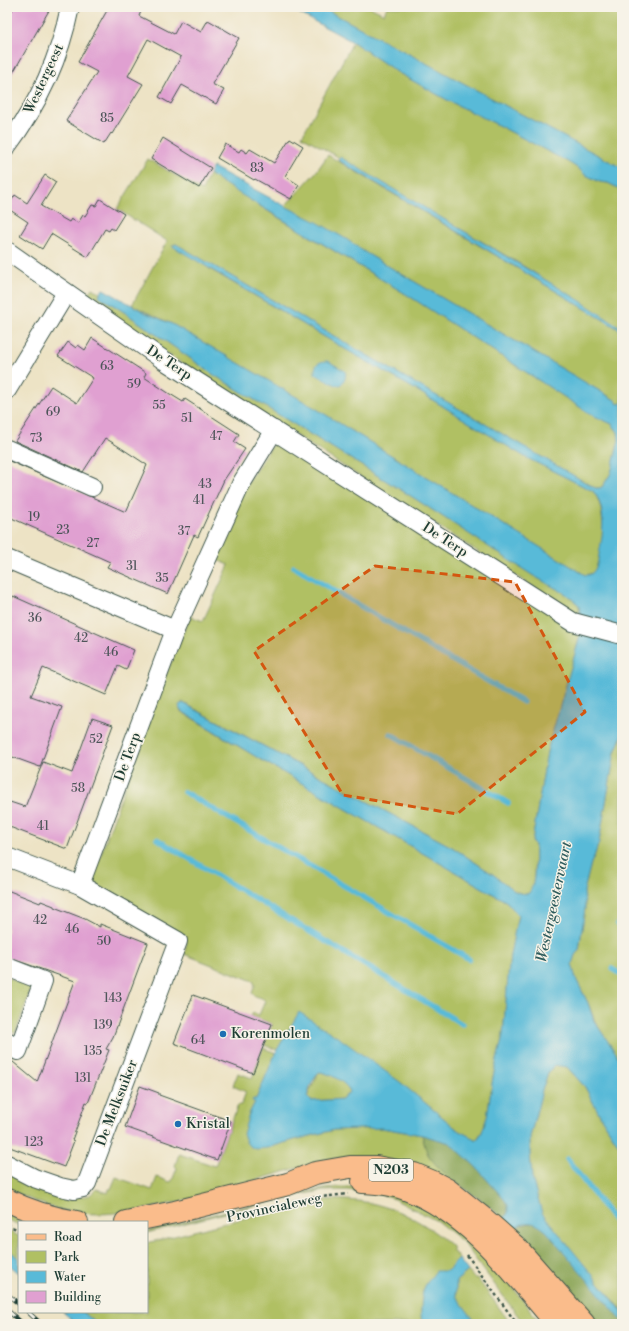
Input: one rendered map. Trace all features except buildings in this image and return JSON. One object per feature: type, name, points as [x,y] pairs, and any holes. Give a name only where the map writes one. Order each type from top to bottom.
[{"type":"main road","name":"Provincialeweg","points":[[131,1221],[168,1214],[288,1184],[315,1173],[350,1167],[376,1168],[414,1174],[433,1182],[461,1199],[478,1224],[584,1324]]},
{"type":"main road","points":[[7,1200],[43,1215],[72,1221]]},
{"type":"main road","name":"Provincialeweg","points":[[510,1255],[557,1324]]},
{"type":"street","name":"Westergeest","points":[[7,146],[21,127],[41,93],[65,32],[70,7]]},
{"type":"street","name":"De Terp","points":[[7,251],[165,362],[274,430],[573,622],[622,635]]},
{"type":"street","points":[[7,390],[66,293]]},
{"type":"street","name":"De Terp","points":[[80,885],[175,630],[241,484],[274,430]]},
{"type":"street","points":[[7,449],[92,487]]},
{"type":"street","points":[[7,559],[175,630]]},
{"type":"street","points":[[7,857],[80,885]]},
{"type":"street","name":"De Melksuiker","points":[[7,1164],[34,1178],[60,1187],[74,1190],[83,1188],[87,1183],[178,941],[80,885]]},
{"type":"street","points":[[7,967],[44,981],[18,1050],[7,1041]]},
{"type":"path","name":"Provincialeweg","points":[[310,1198],[350,1194]]},
{"type":"path","points":[[7,1224],[18,1230]]},
{"type":"path","points":[[466,1254],[517,1324]]},
{"type":"highlighted area","points":[[375,566],[515,582],[585,712],[457,814],[343,795],[254,651]]},
{"type":"green space","points":[[321,7],[370,7],[384,14],[387,7],[622,7],[622,168]]},
{"type":"green space","points":[[353,42],[397,72],[449,101],[568,162],[584,174],[622,190],[622,327],[522,265],[302,136]]},
{"type":"green space","points":[[328,155],[622,331],[622,403],[618,404],[615,400],[366,253],[346,239],[285,206],[316,172]]},
{"type":"green space","points":[[148,159],[202,191],[209,174],[409,296],[592,415],[612,424],[618,432],[619,440],[611,473],[603,486],[600,488],[595,488],[174,244],[211,270],[418,391],[525,457],[593,491],[601,508],[603,532],[600,555],[593,573],[585,575],[310,405],[172,324],[132,305],[167,241],[117,209]]},
{"type":"green space","points":[[92,288],[100,293],[99,296],[214,375],[414,498],[532,575],[566,594],[579,605],[579,614],[582,618],[83,300]]},
{"type":"green space","points":[[285,442],[582,629],[547,752],[532,842],[535,845],[532,890],[525,895],[513,890],[494,875],[452,847],[182,702],[180,711],[258,758],[507,902],[518,915],[510,955],[503,1035],[493,1077],[487,1117],[482,1132],[476,1140],[459,1131],[400,1082],[299,1013],[277,1050],[264,1045],[272,1024],[251,1016],[253,1013],[259,1015],[265,1001],[252,993],[255,985],[253,981],[184,954],[187,942],[92,883],[92,879],[158,694],[190,616],[203,621],[229,565],[215,559],[244,488],[273,444]]},
{"type":"green space","points":[[622,735],[622,1066],[595,1021],[576,979],[572,964],[575,955],[579,950],[585,908],[584,891],[591,863],[599,842],[615,752]]},
{"type":"green space","points":[[7,977],[29,986],[31,989],[16,1032],[10,1033],[7,1030]]},
{"type":"green space","points":[[263,1048],[276,1053],[256,1099],[254,1099],[255,1102],[249,1114],[267,1148],[334,1130],[382,1128],[422,1135],[428,1155],[443,1171],[460,1185],[419,1166],[349,1157],[325,1160],[223,1190],[141,1210],[106,1214],[72,1212],[55,1208],[39,1203],[7,1188],[7,1170],[81,1197],[90,1195],[96,1189],[108,1193],[116,1177],[152,1190],[157,1177],[170,1182],[172,1181],[177,1168],[175,1166],[179,1154],[215,1166],[238,1105],[241,1105],[246,1092],[233,1086],[238,1073],[252,1078]]},
{"type":"green space","points":[[555,1065],[567,1067],[585,1087],[602,1119],[622,1150],[622,1310],[575,1255],[542,1213],[532,1178],[530,1137],[543,1087],[548,1073]]},
{"type":"green space","points":[[321,1072],[338,1079],[348,1088],[350,1091],[343,1099],[311,1101],[307,1097],[318,1074]]},
{"type":"green space","points":[[422,1135],[450,1143],[475,1166],[508,1205],[508,1213],[503,1219],[485,1203],[445,1174],[436,1165],[428,1154]]},
{"type":"green space","points":[[338,1187],[365,1187],[381,1190],[443,1215],[511,1285],[541,1324],[524,1324],[463,1242],[437,1221],[388,1196],[347,1190],[322,1191],[286,1197],[148,1233],[148,1231],[294,1194]]},
{"type":"green space","points":[[321,1200],[341,1200],[376,1204],[409,1216],[439,1235],[454,1248],[452,1250],[459,1259],[447,1271],[423,1290],[421,1312],[422,1324],[97,1324],[84,1313],[148,1313],[148,1243]]},
{"type":"green space","points":[[542,1213],[575,1255],[622,1310],[622,1324],[597,1324],[513,1230],[519,1225],[532,1223]]},
{"type":"green space","points":[[7,1214],[21,1221],[18,1221],[18,1224],[7,1219]]},
{"type":"green space","points":[[7,1230],[18,1236],[18,1258],[7,1248]]},
{"type":"green space","points":[[468,1271],[474,1278],[477,1278],[511,1324],[477,1324],[456,1296],[456,1281]]},
{"type":"water","points":[[286,7],[321,7],[622,168],[622,190],[584,174],[568,162],[449,101],[397,72],[353,42]]},
{"type":"water","points":[[340,157],[579,300],[622,327],[622,331],[338,160]]},
{"type":"water","name":"Westergeestervaart","points":[[213,167],[317,222],[366,253],[615,400],[618,404],[622,403],[622,735],[615,752],[599,842],[591,863],[584,891],[585,908],[579,950],[575,955],[572,964],[576,979],[588,1003],[594,1021],[616,1053],[622,1066],[622,1150],[602,1119],[585,1087],[567,1067],[554,1065],[548,1073],[543,1087],[530,1137],[530,1154],[532,1178],[542,1213],[622,1311],[622,1321],[543,1228],[534,1224],[526,1223],[517,1226],[513,1230],[503,1219],[508,1213],[508,1205],[504,1199],[475,1166],[450,1143],[422,1135],[382,1128],[334,1130],[267,1148],[256,1149],[249,1146],[246,1142],[243,1134],[249,1114],[255,1102],[252,1101],[253,1099],[256,1099],[277,1050],[299,1012],[342,1040],[400,1082],[459,1131],[477,1140],[482,1132],[487,1117],[493,1077],[503,1035],[510,955],[518,915],[507,902],[258,758],[180,710],[179,705],[183,703],[452,847],[494,875],[513,890],[519,893],[528,894],[531,890],[534,878],[535,845],[532,842],[547,752],[582,629],[579,605],[566,594],[532,575],[414,498],[214,375],[99,296],[103,289],[146,313],[172,324],[310,405],[585,575],[591,574],[598,561],[603,530],[600,505],[593,491],[525,457],[418,391],[172,246],[176,244],[595,488],[600,488],[603,486],[611,473],[619,440],[618,432],[612,424],[592,415],[409,296],[209,174]],"holes":[[[321,1072],[337,1079],[348,1088],[350,1091],[343,1099],[311,1101],[307,1097],[310,1086],[316,1076]]]},
{"type":"water","points":[[328,361],[345,371],[345,379],[340,385],[336,385],[315,374],[316,365]]},
{"type":"water","points":[[7,1248],[18,1258],[18,1272],[7,1263]]},
{"type":"water","points":[[459,1259],[468,1271],[456,1281],[456,1296],[477,1324],[422,1324],[421,1305],[425,1286],[436,1271],[447,1271]]},
{"type":"water","points":[[64,1313],[84,1313],[97,1324],[77,1324]]},
{"type":"waterway","points":[[294,567],[523,702]]},
{"type":"waterway","points":[[391,734],[508,803]]},
{"type":"waterway","points":[[184,792],[469,959]]},
{"type":"waterway","points":[[157,839],[462,1024]]},
{"type":"waterway","points":[[618,924],[622,926]]},
{"type":"waterway","points":[[612,969],[622,975]]},
{"type":"waterway","points":[[567,1159],[622,1231]]},
{"type":"railway","points":[[7,1294],[18,1303]]},
{"type":"railway","points":[[7,1310],[23,1324]]},
{"type":"railway","points":[[29,1313],[41,1324]]},
{"type":"place","name":"Korenmolen","points":[[223,1034]]},
{"type":"place","name":"Kristal","points":[[178,1124]]}]
